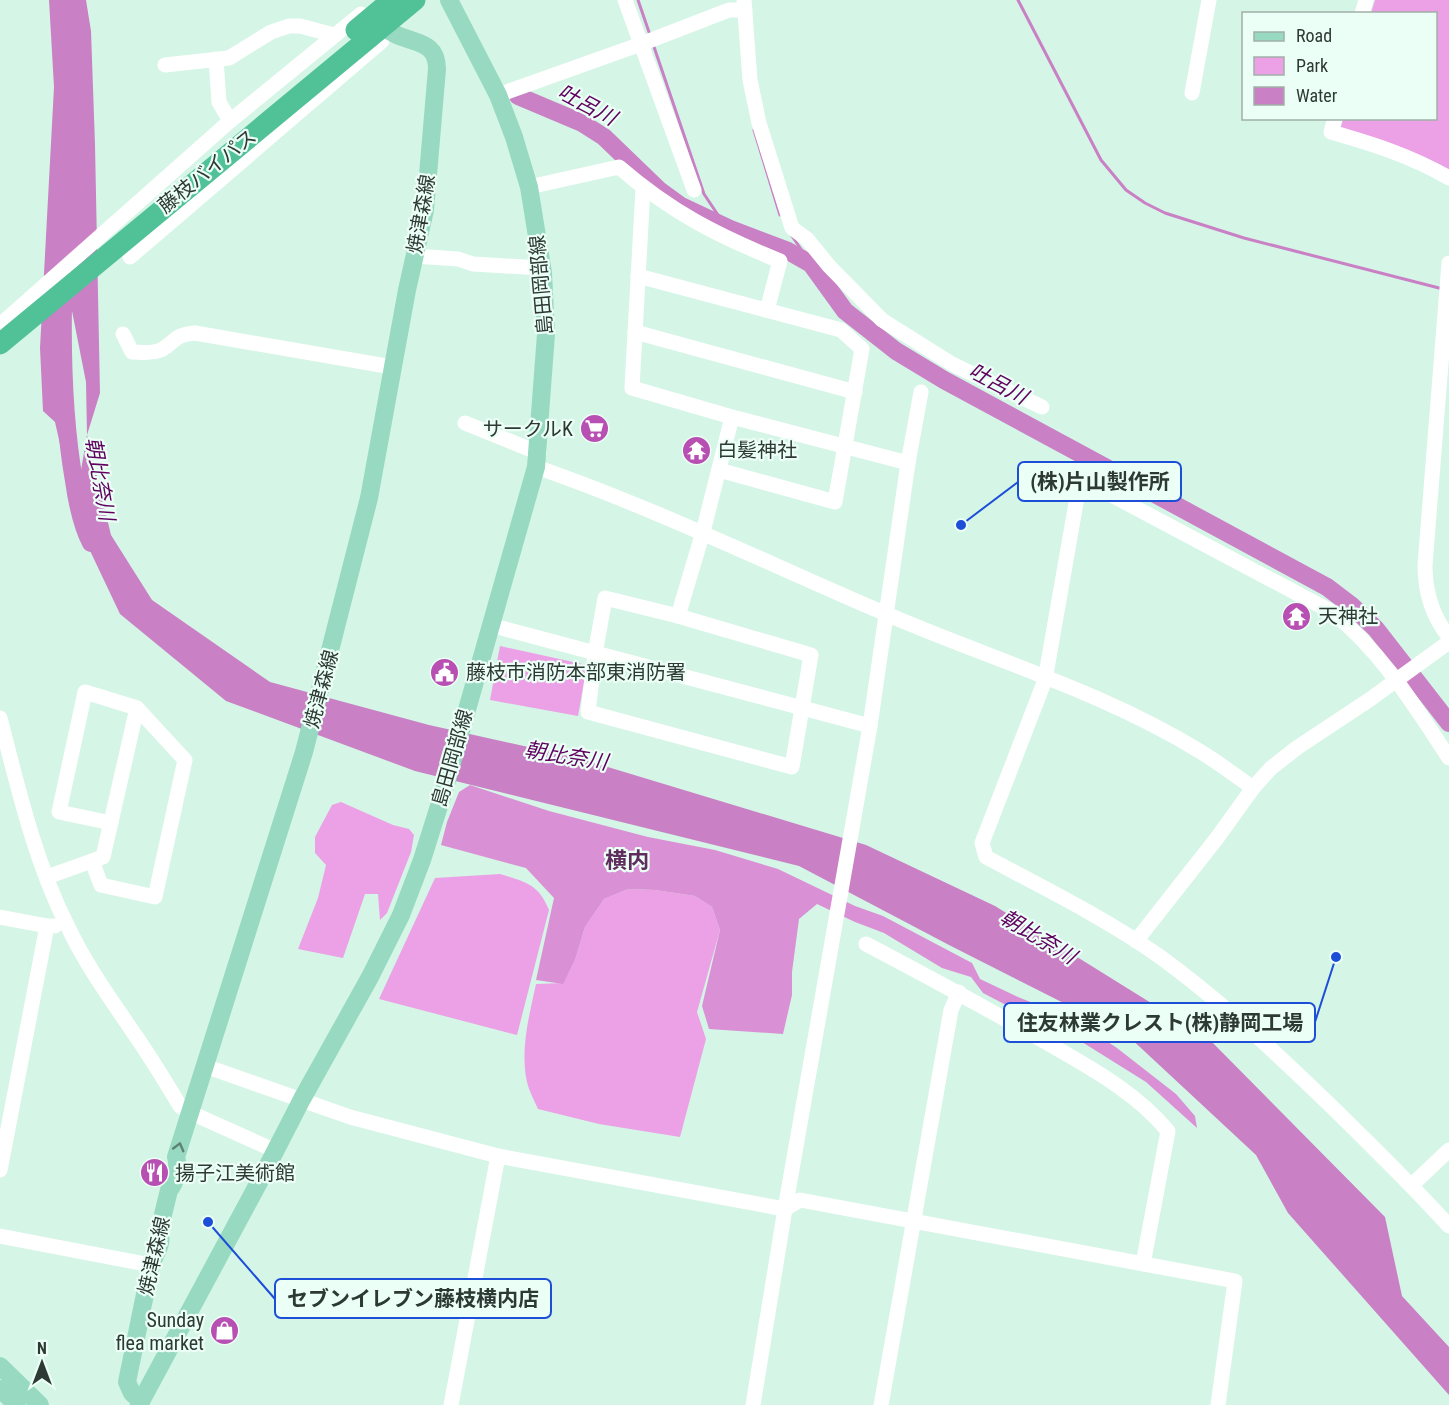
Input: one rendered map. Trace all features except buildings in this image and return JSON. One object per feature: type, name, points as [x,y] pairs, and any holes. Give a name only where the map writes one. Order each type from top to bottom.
[{"type":"highway","name":"藤枝バイパス","points":[[0,330],[392,0]]},
{"type":"highway","name":"藤枝バイパス","points":[[0,344],[415,0]]},
{"type":"main road","name":"島田岡部線","points":[[140,1403],[302,1099],[370,977],[401,915],[422,860],[445,787],[538,460],[546,334],[542,268],[529,187],[501,102],[449,0]]},
{"type":"main road","name":"焼津森線","points":[[140,1403],[127,1382],[151,1265],[154,1255],[159,1250],[161,1236],[159,1231],[169,1190],[172,1187],[189,1112],[304,752],[328,663],[369,498],[428,186],[437,61],[435,53],[429,48],[391,33],[371,6]]},
{"type":"main road","points":[[0,1366],[40,1405]]},
{"type":"main road","points":[[0,1389],[17,1405]]},
{"type":"street","points":[[625,0],[694,190]]},
{"type":"street","points":[[1192,93],[1209,0]]},
{"type":"street","points":[[501,102],[641,44],[744,5],[753,91],[759,123],[792,228],[807,239],[829,266],[882,320],[952,364],[1042,407]]},
{"type":"street","points":[[0,325],[230,121],[371,6]]},
{"type":"street","points":[[165,65],[229,58],[270,32],[289,26],[300,26],[334,35]]},
{"type":"street","points":[[130,257],[391,33]]},
{"type":"street","points":[[216,59],[219,102],[230,121]]},
{"type":"street","points":[[1334,120],[1331,132],[1385,147],[1427,165],[1449,178]]},
{"type":"street","points":[[529,187],[619,167],[643,188],[688,219],[731,242],[780,261],[767,310]]},
{"type":"street","points":[[643,188],[632,388],[908,463]]},
{"type":"street","points":[[414,256],[458,259],[473,264],[542,268]]},
{"type":"street","points":[[1449,263],[1425,565],[1425,578],[1431,603],[1435,615],[1449,637]]},
{"type":"street","points":[[638,276],[841,330],[862,349],[835,502],[719,470]]},
{"type":"street","points":[[635,332],[855,392]]},
{"type":"street","points":[[123,334],[132,352],[161,350],[181,334],[195,333],[392,367]]},
{"type":"street","points":[[753,1405],[853,814],[870,726],[908,463],[921,392]]},
{"type":"street","points":[[678,616],[703,532],[732,417]]},
{"type":"street","points":[[465,423],[538,460],[886,614],[1045,677],[1165,732],[1200,752],[1252,788]]},
{"type":"street","points":[[1449,758],[1397,679],[1353,629],[1332,612],[1087,482],[1078,486],[1045,677],[982,843],[986,856],[1055,893],[1136,941],[1206,992],[1272,1049],[1412,1185],[1449,1226]]},
{"type":"street","points":[[605,598],[678,616],[811,655],[792,767],[588,712],[605,598]]},
{"type":"street","points":[[490,625],[870,726]]},
{"type":"street","points":[[1136,941],[1217,838],[1252,788],[1271,768],[1449,642]]},
{"type":"street","points":[[92,861],[101,885],[155,897],[185,760],[137,708],[85,692],[59,812],[111,824]]},
{"type":"street","points":[[47,877],[104,857],[137,708]]},
{"type":"street","points":[[0,718],[20,794],[47,877],[67,925],[99,983],[180,1106],[276,1151]]},
{"type":"street","points":[[0,917],[47,926],[67,925]]},
{"type":"street","points":[[0,1170],[47,926]]},
{"type":"street","points":[[866,944],[959,992],[1103,1076],[1155,1116],[1168,1131],[1143,1264]]},
{"type":"street","points":[[881,1405],[951,1010],[959,992]]},
{"type":"street","points":[[205,1066],[350,1117],[498,1156],[785,1214]]},
{"type":"street","points":[[1412,1185],[1449,1150]]},
{"type":"street","points":[[451,1405],[498,1156]]},
{"type":"street","points":[[785,1214],[800,1200],[1235,1281],[1218,1405]]},
{"type":"street","points":[[0,1236],[151,1265]]},
{"type":"green space","points":[[1375,0],[1449,0],[1449,179],[1340,131],[1343,120],[1437,120],[1437,12],[1371,12]]},
{"type":"green space","points":[[500,646],[587,665],[578,716],[490,700]]},
{"type":"green space","points":[[341,802],[393,825],[409,829],[414,835],[411,852],[387,913],[380,920],[378,894],[365,894],[343,958],[298,949],[318,898],[326,865],[315,853],[315,837],[332,805]]},
{"type":"green space","points":[[500,874],[530,885],[540,894],[549,910],[517,1035],[379,999],[435,878]]},
{"type":"green space","points":[[628,889],[655,890],[695,896],[712,907],[720,930],[697,1012],[706,1039],[680,1137],[599,1124],[538,1109],[527,1082],[525,1045],[536,984],[563,983],[575,960],[585,927],[604,899]]},
{"type":"shaded area","points":[[470,785],[549,811],[648,837],[715,850],[778,869],[855,906],[883,916],[972,963],[980,979],[1075,1020],[1117,1048],[1176,1094],[1195,1116],[1197,1128],[1146,1082],[1082,1042],[1058,1028],[1031,1018],[983,993],[971,977],[942,968],[884,933],[817,904],[799,919],[792,972],[792,995],[783,1034],[709,1029],[702,1006],[720,930],[712,907],[695,896],[655,890],[628,889],[604,899],[585,927],[575,960],[563,984],[536,980],[554,898],[526,868],[441,845],[459,792]]},
{"type":"water","points":[[49,0],[86,0],[91,31],[100,393],[87,435],[86,382],[72,311],[55,340],[66,422],[67,475],[55,422],[43,411],[40,348],[54,87]]},
{"type":"water","points":[[87,435],[111,535],[152,600],[270,682],[429,725],[578,758],[866,845],[995,906],[1209,1039],[1385,1217],[1402,1296],[1449,1347],[1449,1395],[1288,1213],[1256,1155],[1127,1035],[799,866],[415,771],[226,701],[120,614],[84,538],[79,482]]},
{"type":"waterway","points":[[638,0],[650,35]]},
{"type":"waterway","points":[[1018,0],[1101,160],[1126,190],[1145,203],[1165,213],[1244,238],[1443,289]]},
{"type":"waterway","points":[[653,44],[704,194],[730,229]]},
{"type":"waterway","name":"吐呂川","points":[[518,96],[582,123],[604,137],[659,190],[681,206],[730,229],[788,251],[811,264],[845,311],[896,351],[944,380],[1327,587],[1352,606],[1376,629],[1449,723]]},
{"type":"waterway","points":[[754,130],[780,215]]},
{"type":"waterway","points":[[792,236],[811,264]]},
{"type":"waterway","name":"朝比奈川","points":[[63,304],[63,371],[68,437],[78,505],[91,543]]},
{"type":"place","name":"サークルK","points":[[594,429]]},
{"type":"place","name":"白髪神社","points":[[696,450]]},
{"type":"place","name":"(株)片山製作所","points":[[961,525]]},
{"type":"place","name":"天神社","points":[[1297,616]]},
{"type":"place","name":"藤枝市消防本部東消防署","points":[[445,672]]},
{"type":"place","name":"住友林業クレスト(株)静岡工場","points":[[1336,957]]},
{"type":"place","name":"揚子江美術館","points":[[154,1173]]},
{"type":"place","name":"セブンイレブン藤枝横内店","points":[[208,1222]]},
{"type":"place","name":"Sunday flea market","points":[[225,1331]]},
{"type":"district","name":"横内","points":[[627,860]]}]
